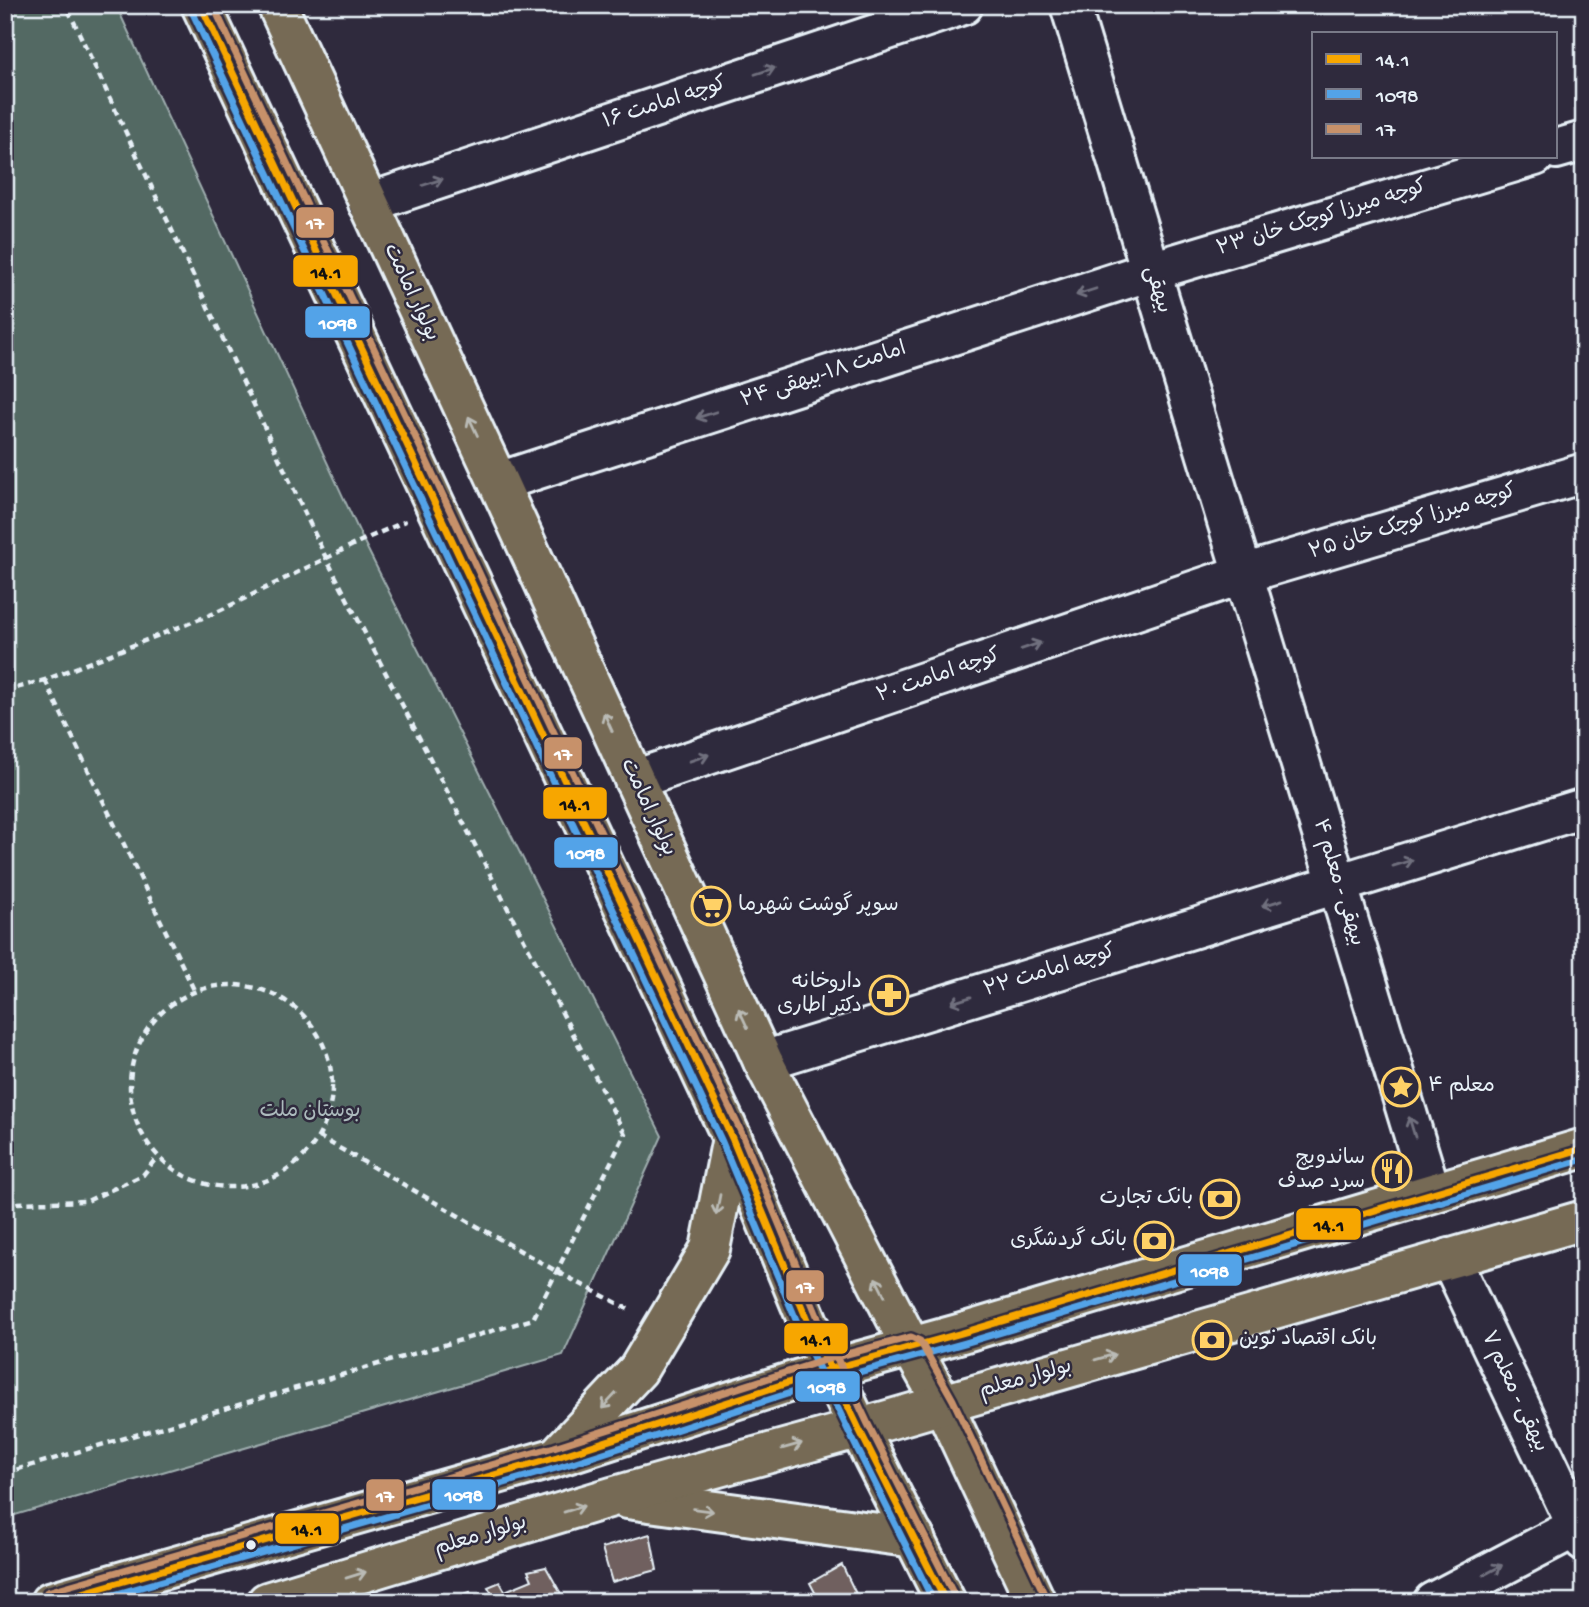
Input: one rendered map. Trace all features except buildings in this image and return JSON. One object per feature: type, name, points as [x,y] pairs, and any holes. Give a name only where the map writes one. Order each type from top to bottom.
[{"type":"main road","points":[[201,5],[732,1138],[808,1322],[946,1602]]},
{"type":"main road","name":"بولوار امامت","points":[[277,5],[763,1061],[943,1404],[1036,1602]]},
{"type":"main road","points":[[557,1457],[638,1370],[710,1249],[732,1138]]},
{"type":"main road","points":[[50,1602],[557,1457],[831,1369],[1584,1148]]},
{"type":"main road","name":"بولوار معلم","points":[[267,1602],[611,1497],[859,1429],[1584,1220]]},
{"type":"main road","points":[[611,1497],[915,1538]]},
{"type":"street","name":"کوچه امامت ۱۶","points":[[368,203],[963,5]]},
{"type":"street","name":"بیهقی","points":[[1070,5],[1243,574]]},
{"type":"street","points":[[1558,148],[1584,141]]},
{"type":"street","name":"کوچه میرزا کوچک خان ۲۳","points":[[1150,271],[1528,158]]},
{"type":"street","name":"امامت ۱۸-بیهقی ۲۴","points":[[498,482],[1150,271]]},
{"type":"street","name":"کوچه میرزا کوچک خان ۲۵","points":[[1243,574],[1584,472]]},
{"type":"street","name":"کوچه امامت ۲۰","points":[[634,780],[1243,574]]},
{"type":"street","name":"بیهقی - معلم ۴","points":[[1243,574],[1431,1192]]},
{"type":"street","name":"کوچه امامت ۲۲","points":[[763,1061],[1584,808]]},
{"type":"street","name":"بیهقی - معلم ۷","points":[[1450,1258],[1581,1530]]},
{"type":"street","points":[[1433,1602],[1581,1530]]},
{"type":"path","points":[[5,1473],[533,1319],[625,1133],[326,558],[66,5]]},
{"type":"path","points":[[5,691],[45,680],[215,613],[435,508]]},
{"type":"path","points":[[45,680],[194,990]]},
{"type":"path","points":[[233,983],[272,992],[305,1014],[327,1048],[334,1088],[325,1127],[302,1160],[268,1181],[229,1188],[190,1180],[157,1157],[135,1123],[128,1084],[137,1045],[160,1012],[194,990],[233,983]]},
{"type":"path","points":[[318,1136],[556,1271],[664,1328]]},
{"type":"path","points":[[5,1207],[18,1203],[87,1201],[143,1175],[157,1157]]},
{"type":"green space","name":"بوستان ملت","points":[[5,5],[116,5],[363,540],[662,1136],[563,1355],[5,1518]]},
{"type":"transit line","name":"14.1","points":[[201,5],[732,1138],[808,1322],[946,1602]]},
{"type":"transit line","name":"17","points":[[213,5],[742,1134],[818,1318],[955,1597]]},
{"type":"transit line","name":"1098","points":[[191,9],[722,1142],[799,1327],[934,1602]]},
{"type":"transit line","name":"14.1","points":[[51,1602],[557,1457],[831,1369],[962,1333],[1584,1148]]},
{"type":"transit line","name":"1098","points":[[89,1602],[560,1467],[834,1379],[965,1343],[1584,1159]]},
{"type":"transit line","name":"17","points":[[47,1592],[554,1447],[828,1359],[911,1337],[920,1341],[953,1400],[1046,1598]]},
{"type":"place","name":"سوپر گوشت شهرما","points":[[711,906]]},
{"type":"place","name":"داروخانه دکتر اطاری","points":[[889,995]]},
{"type":"place","name":"معلم ۴","points":[[1401,1087]]},
{"type":"place","name":"ساندویچ سرد صدف","points":[[1392,1171]]},
{"type":"place","name":"بانک تجارت","points":[[1220,1199]]},
{"type":"place","name":"بانک گردشگری","points":[[1154,1241]]},
{"type":"place","name":"بانک اقتصاد نوین","points":[[1212,1340]]}]
